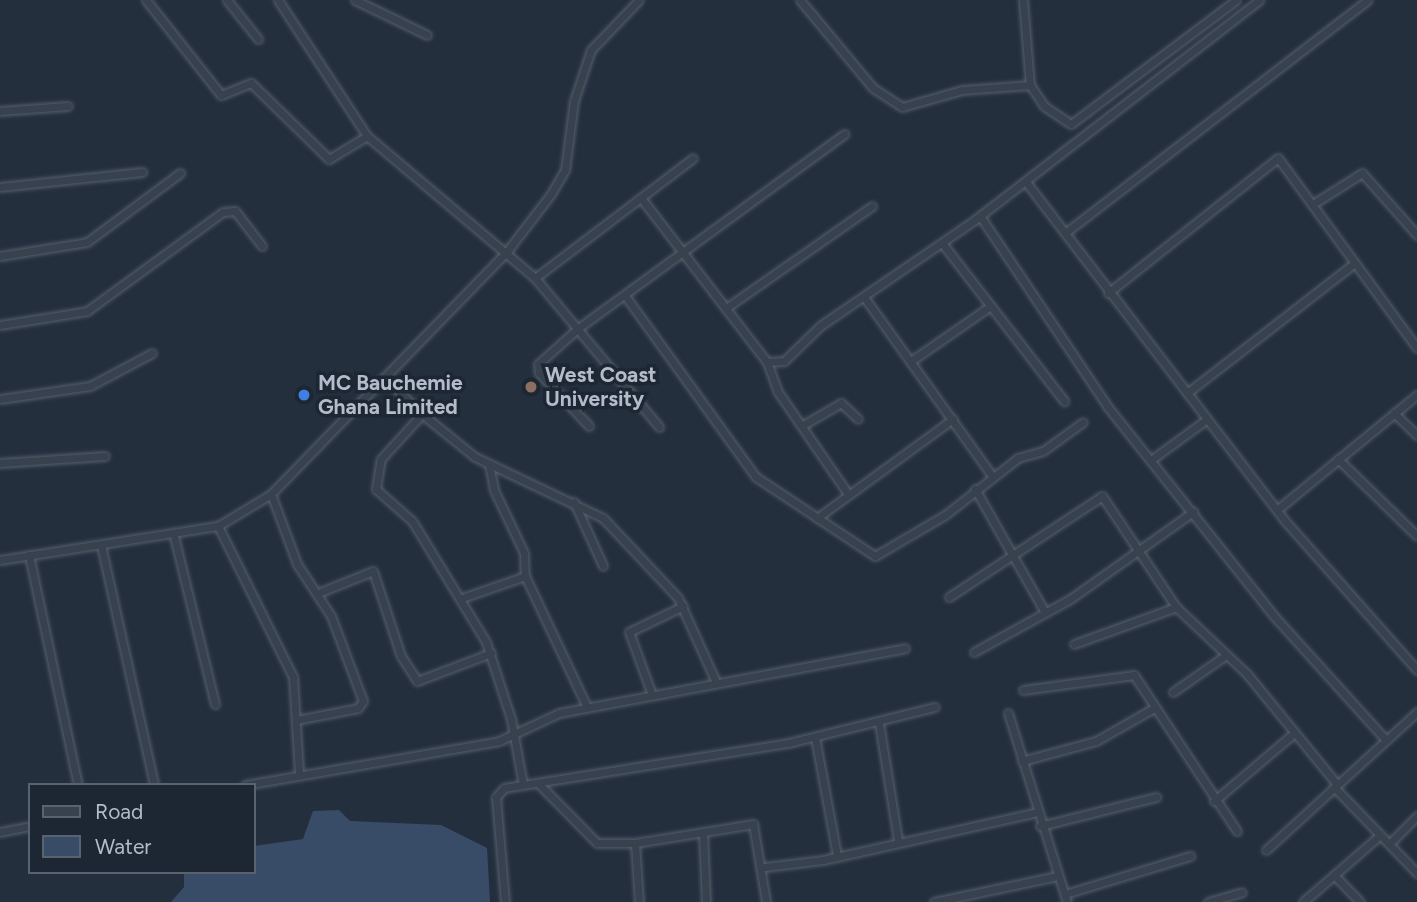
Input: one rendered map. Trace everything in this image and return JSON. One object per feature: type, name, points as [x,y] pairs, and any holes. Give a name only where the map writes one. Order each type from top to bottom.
[{"type":"street","points":[[146,0],[221,94],[251,83],[329,159],[367,136]]},
{"type":"street","points":[[227,0],[258,39]]},
{"type":"street","points":[[289,0],[280,3],[367,136],[508,250],[535,278],[659,427]]},
{"type":"street","points":[[355,0],[427,35]]},
{"type":"street","points":[[0,560],[174,536],[218,526],[271,494],[386,379],[508,250],[565,170],[575,102],[591,50],[639,0]]},
{"type":"street","points":[[800,0],[873,88],[902,107],[962,90],[1030,85]]},
{"type":"street","points":[[1023,0],[1030,85],[1044,106],[1078,122],[1236,0]]},
{"type":"street","points":[[767,362],[784,361],[820,326],[864,298],[1026,182],[1259,0]]},
{"type":"street","points":[[1065,233],[1366,1]]},
{"type":"street","points":[[0,111],[68,106]]},
{"type":"street","points":[[589,426],[537,369],[577,329],[626,297],[844,134]]},
{"type":"street","points":[[535,278],[694,158]]},
{"type":"street","points":[[1108,293],[1278,158],[1313,204],[1352,266],[1417,348]]},
{"type":"street","points":[[0,187],[142,172]]},
{"type":"street","points":[[0,256],[87,242],[180,173]]},
{"type":"street","points":[[1313,204],[1362,173],[1417,236]]},
{"type":"street","points":[[1026,182],[1108,293],[1278,509],[1414,660],[1417,670]]},
{"type":"street","points":[[641,198],[767,362],[778,392],[848,494]]},
{"type":"street","points":[[726,308],[872,205]]},
{"type":"street","points":[[0,325],[87,311],[223,212],[235,211],[262,246]]},
{"type":"street","points":[[980,216],[1107,406],[1385,739]]},
{"type":"street","points":[[942,243],[1063,401]]},
{"type":"street","points":[[1187,393],[1352,266]]},
{"type":"street","points":[[626,297],[756,477],[874,556],[946,515],[992,476],[1083,422]]},
{"type":"street","points":[[864,298],[992,476]]},
{"type":"street","points":[[911,361],[989,307]]},
{"type":"street","points":[[0,399],[90,386],[152,353]]},
{"type":"street","points":[[386,379],[422,414],[489,464],[574,502],[630,543],[683,606],[715,680]]},
{"type":"street","points":[[1278,509],[1417,395]]},
{"type":"street","points":[[803,425],[842,403],[858,419]]},
{"type":"street","points":[[1394,413],[1417,435]]},
{"type":"street","points":[[422,414],[382,459],[374,483],[411,521],[462,598],[491,653],[514,733],[523,785]]},
{"type":"street","points":[[817,518],[953,419]]},
{"type":"street","points":[[1151,460],[1208,419]]},
{"type":"street","points":[[0,463],[105,456]]},
{"type":"street","points":[[1338,459],[1417,536]]},
{"type":"street","points":[[489,464],[494,490],[524,553],[525,576],[587,707]]},
{"type":"street","points":[[975,489],[1045,612]]},
{"type":"street","points":[[271,494],[297,564],[318,593],[363,701],[358,708],[297,720]]},
{"type":"street","points":[[949,597],[1102,496],[1176,607],[1223,657],[1247,674],[1335,785],[1417,873]]},
{"type":"street","points":[[574,502],[603,566]]},
{"type":"street","points":[[974,652],[1045,612],[1140,552],[1193,512]]},
{"type":"street","points":[[218,526],[293,677],[299,772]]},
{"type":"street","points":[[174,536],[215,704]]},
{"type":"street","points":[[101,545],[154,783]]},
{"type":"street","points":[[29,555],[78,783]]},
{"type":"street","points":[[318,593],[373,571],[401,656],[417,681],[491,653]]},
{"type":"street","points":[[462,598],[525,576]]},
{"type":"street","points":[[651,692],[629,632],[683,606]]},
{"type":"street","points":[[1074,643],[1176,607]]},
{"type":"street","points":[[253,783],[299,772],[499,741],[587,707],[651,692],[905,648]]},
{"type":"street","points":[[1173,692],[1223,657]]},
{"type":"street","points":[[1023,690],[1130,674],[1214,801],[1237,831]]},
{"type":"street","points":[[505,902],[496,797],[504,788],[815,737],[935,707]]},
{"type":"street","points":[[1022,761],[1096,741],[1154,708]]},
{"type":"street","points":[[1266,850],[1417,712]]},
{"type":"street","points":[[1008,713],[1034,813],[1066,898],[1191,856]]},
{"type":"street","points":[[879,723],[898,840]]},
{"type":"street","points":[[1214,801],[1293,734]]},
{"type":"street","points":[[815,737],[837,856]]},
{"type":"street","points":[[538,783],[588,839],[635,843],[753,824],[765,867],[766,902]]},
{"type":"street","points":[[1040,826],[1157,797]]},
{"type":"street","points":[[765,867],[837,856],[898,840],[1034,813]]},
{"type":"street","points":[[1389,844],[1417,816]]},
{"type":"street","points":[[0,832],[28,826]]},
{"type":"street","points":[[703,832],[706,902]]},
{"type":"street","points":[[1303,902],[1380,835]]},
{"type":"street","points":[[635,843],[639,902]]},
{"type":"street","points":[[1334,875],[1360,902]]},
{"type":"street","points":[[934,902],[1057,876]]},
{"type":"street","points":[[1208,902],[1242,892]]},
{"type":"water","points":[[339,810],[350,821],[441,825],[487,848],[490,902],[171,902],[184,887],[184,874],[256,874],[256,846],[303,839],[313,811]]},
{"type":"place","name":"West Coast University","points":[[531,387]]},
{"type":"place","name":"MC Bauchemie Ghana Limited","points":[[304,395]]}]
